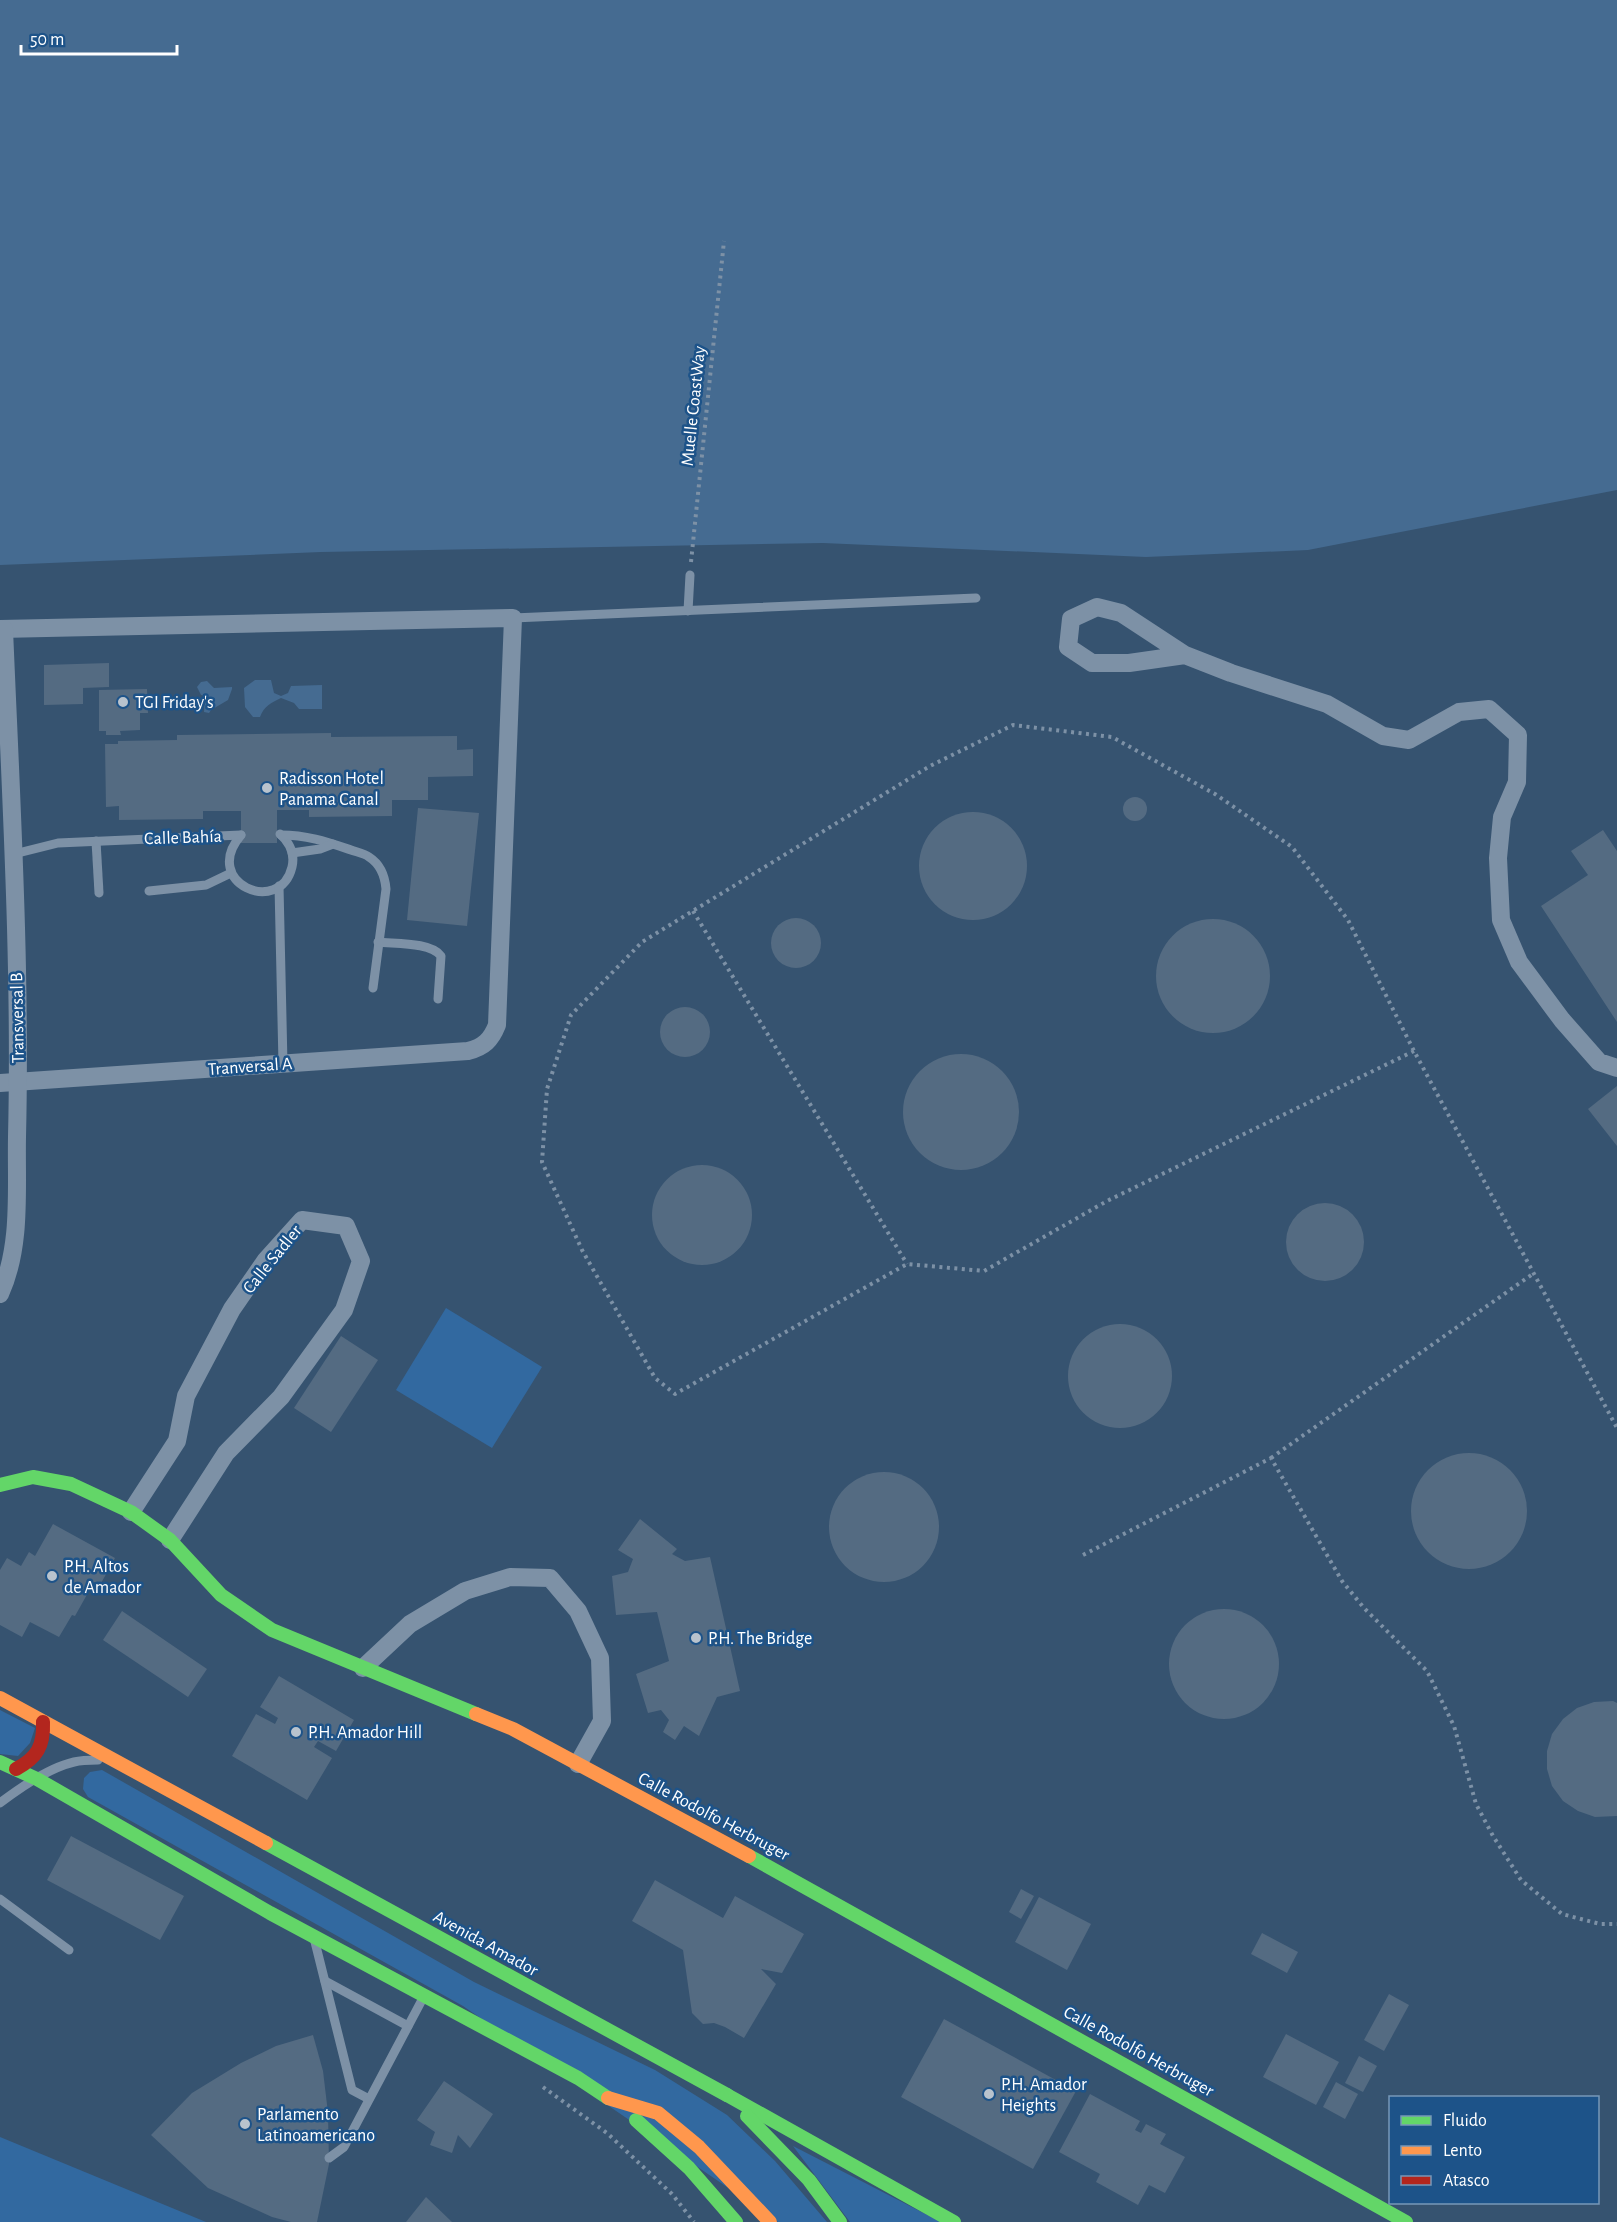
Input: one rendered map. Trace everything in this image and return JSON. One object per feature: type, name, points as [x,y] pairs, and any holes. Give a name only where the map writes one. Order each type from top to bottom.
[{"type":"main road","name":"Calle Rodolfo Herbruger","points":[[0,1485],[33,1476],[71,1484],[131,1512],[170,1540],[221,1595],[272,1630],[513,1729],[803,1885],[1406,2222]]},
{"type":"main road","name":"Avenida Amador","points":[[0,1698],[727,2095],[954,2222]]},
{"type":"main road","points":[[16,1769],[28,1763],[41,1749],[44,1738],[43,1722]]},
{"type":"main road","points":[[0,1762],[37,1779],[313,1936],[578,2078],[656,2135],[712,2193],[736,2222]]},
{"type":"main road","points":[[727,2095],[809,2180],[840,2222]]},
{"type":"main road","points":[[608,2098],[658,2113],[699,2147],[770,2222]]},
{"type":"street","points":[[1185,656],[1130,663],[1092,663],[1068,646],[1071,620],[1097,607],[1120,612],[1185,656],[1327,704],[1383,736],[1409,740],[1459,712],[1489,709],[1518,735],[1517,782],[1502,817],[1498,858],[1501,920],[1519,962],[1562,1020],[1599,1062],[1617,1068]]},
{"type":"street","points":[[2,629],[513,618]]},
{"type":"street","name":"Tranversal A","points":[[0,1083],[468,1051],[481,1047],[492,1037],[497,1025],[513,618]]},
{"type":"street","name":"Transversal B","points":[[0,1294],[10,1266],[15,1230],[18,1083],[7,854],[2,629]]},
{"type":"street","name":"Calle Sadler","points":[[131,1512],[177,1442],[186,1396],[232,1309],[266,1260],[302,1220],[346,1226],[361,1261],[344,1310],[281,1397],[226,1454],[170,1540]]},
{"type":"street","points":[[363,1668],[410,1623],[465,1591],[510,1577],[550,1578],[578,1611],[600,1658],[602,1721],[578,1764]]},
{"type":"lane","points":[[688,610],[690,575]]},
{"type":"lane","points":[[513,618],[976,598]]},
{"type":"lane","points":[[148,891],[206,885],[231,873],[243,887],[252,891],[261,892],[279,886],[290,874],[292,853],[288,843],[279,834],[312,837],[369,856],[385,878],[386,889],[373,988]]},
{"type":"lane","name":"Calle Bahía","points":[[7,854],[58,843],[241,835],[230,852],[231,873]]},
{"type":"lane","points":[[96,841],[99,893]]},
{"type":"lane","points":[[292,853],[313,851],[333,844]]},
{"type":"lane","points":[[279,886],[283,1064]]},
{"type":"lane","points":[[378,942],[430,947],[438,951],[441,956],[438,999]]},
{"type":"lane","points":[[0,1803],[17,1790],[62,1765],[77,1761],[110,1759]]},
{"type":"lane","points":[[0,1899],[69,1950]]},
{"type":"lane","points":[[313,1936],[352,2090],[369,2099]]},
{"type":"lane","points":[[325,1980],[408,2026]]},
{"type":"lane","points":[[330,2158],[344,2147],[425,1996]]},
{"type":"path","name":"Muelle CoastWay","points":[[690,575],[724,241]]},
{"type":"path","points":[[1414,1051],[1107,1201],[984,1271],[908,1264],[675,1394],[655,1378],[582,1250],[542,1162],[547,1089],[571,1015],[642,942],[930,766],[1013,725],[1112,737],[1215,794],[1292,847],[1348,920],[1414,1051],[1617,1428]]},
{"type":"path","points":[[693,911],[908,1264]]},
{"type":"path","points":[[1083,1555],[1270,1458],[1534,1273]]},
{"type":"path","points":[[1270,1458],[1342,1581],[1364,1608],[1427,1671],[1454,1726],[1476,1804],[1521,1880],[1562,1914],[1600,1924],[1617,1924]]},
{"type":"shaded area","points":[[0,0],[1617,0],[1617,490],[1308,550],[1146,557],[823,543],[321,552],[0,565]]},
{"type":"shaded area","points":[[255,680],[271,680],[274,693],[281,696],[288,693],[291,686],[322,685],[322,709],[299,709],[294,703],[281,698],[266,707],[260,717],[253,717],[245,707],[244,688]]},
{"type":"shaded area","points":[[207,681],[214,688],[232,687],[228,700],[209,713],[204,712],[205,696],[201,695],[197,687],[201,682]]},
{"type":"shaded area","points":[[446,1308],[542,1367],[492,1448],[396,1390]]},
{"type":"shaded area","points":[[0,1710],[35,1728],[30,1743],[18,1756],[0,1754]]},
{"type":"shaded area","points":[[102,1770],[474,1982],[655,2070],[727,2115],[775,2161],[827,2222],[778,2222],[463,2006],[88,1797],[83,1789],[84,1778],[90,1772]]},
{"type":"shaded area","points":[[0,2137],[206,2222],[0,2222]]},
{"type":"shaded area","points":[[793,2146],[941,2222],[850,2222]]},
{"type":"building","points":[[109,663],[109,687],[83,688],[83,704],[44,705],[44,665]]},
{"type":"building","name":"TGI Friday's","points":[[147,689],[148,713],[140,713],[140,730],[120,731],[121,735],[106,735],[106,731],[99,731],[99,690]]},
{"type":"building","name":"Radisson Hotel Panama Canal","points":[[331,733],[331,737],[457,736],[457,750],[473,749],[473,776],[428,777],[428,800],[392,800],[392,816],[309,817],[309,810],[277,810],[277,843],[241,843],[241,811],[203,811],[203,819],[119,820],[119,806],[106,807],[105,744],[118,744],[118,741],[177,740],[177,735]]},
{"type":"building","points":[[1135,797],[1140,798],[1146,804],[1146,814],[1140,820],[1135,821],[1130,820],[1124,814],[1123,809],[1124,804],[1130,798]]},
{"type":"building","points":[[418,808],[479,813],[467,926],[407,920]]},
{"type":"building","points":[[973,812],[983,813],[1003,821],[1011,828],[1018,836],[1026,856],[1026,876],[1018,896],[1011,904],[1003,911],[983,919],[973,920],[963,919],[943,911],[935,904],[928,896],[920,876],[919,866],[920,856],[928,836],[935,828],[943,821],[963,813]]},
{"type":"building","points":[[1603,830],[1617,851],[1617,1022],[1541,906],[1588,875],[1571,851]]},
{"type":"building","points":[[791,918],[801,918],[814,925],[821,938],[821,948],[814,961],[801,968],[791,968],[782,964],[775,957],[771,948],[771,938],[775,929],[782,922]]},
{"type":"building","points":[[1213,919],[1235,923],[1253,936],[1266,954],[1270,976],[1266,998],[1253,1016],[1235,1029],[1213,1033],[1191,1029],[1173,1016],[1160,998],[1156,976],[1160,954],[1173,936],[1191,923]]},
{"type":"building","points":[[680,1007],[690,1007],[703,1014],[710,1027],[710,1037],[703,1050],[690,1057],[680,1057],[671,1053],[664,1046],[660,1037],[660,1027],[664,1018],[671,1011]]},
{"type":"building","points":[[961,1054],[983,1059],[1002,1071],[1014,1090],[1019,1112],[1014,1134],[1002,1153],[983,1165],[961,1170],[939,1165],[920,1153],[908,1134],[903,1112],[908,1090],[920,1071],[939,1059]]},
{"type":"building","points":[[1617,1086],[1617,1146],[1588,1109]]},
{"type":"building","points":[[702,1165],[721,1169],[737,1180],[748,1196],[752,1215],[748,1234],[737,1250],[721,1261],[702,1265],[683,1261],[667,1250],[656,1234],[652,1215],[656,1196],[667,1180],[683,1169]]},
{"type":"building","points":[[1325,1203],[1340,1206],[1353,1214],[1361,1227],[1364,1242],[1361,1257],[1353,1270],[1340,1278],[1325,1281],[1310,1278],[1297,1270],[1289,1257],[1286,1242],[1289,1227],[1297,1214],[1310,1206]]},
{"type":"building","points":[[1120,1324],[1140,1328],[1149,1333],[1163,1347],[1168,1356],[1172,1376],[1168,1396],[1163,1405],[1149,1419],[1140,1424],[1120,1428],[1100,1424],[1091,1419],[1077,1405],[1072,1396],[1068,1376],[1072,1356],[1077,1347],[1091,1333],[1100,1328]]},
{"type":"building","points":[[341,1336],[378,1360],[331,1432],[294,1408]]},
{"type":"building","points":[[1469,1453],[1491,1457],[1510,1470],[1523,1489],[1527,1511],[1523,1533],[1510,1552],[1491,1565],[1469,1569],[1447,1565],[1428,1552],[1415,1533],[1411,1511],[1415,1489],[1428,1470],[1447,1457]]},
{"type":"building","points":[[884,1472],[905,1476],[923,1488],[935,1506],[939,1527],[935,1548],[923,1566],[905,1578],[884,1582],[863,1578],[845,1566],[833,1548],[829,1527],[833,1506],[845,1488],[863,1476]]},
{"type":"building","name":"P.H. The Bridge","points":[[640,1519],[677,1549],[672,1554],[685,1561],[710,1557],[740,1691],[717,1697],[699,1736],[684,1726],[675,1740],[663,1732],[669,1720],[661,1710],[648,1713],[636,1674],[669,1661],[657,1612],[616,1615],[612,1576],[628,1572],[633,1559],[618,1550]]},
{"type":"building","name":"P.H. Altos de Amador","points":[[53,1524],[115,1558],[100,1585],[94,1582],[75,1616],[72,1615],[59,1637],[30,1622],[22,1637],[0,1625],[0,1570],[7,1558],[21,1566],[29,1552],[35,1556]]},
{"type":"building","points":[[1224,1609],[1245,1613],[1263,1625],[1275,1643],[1279,1664],[1275,1685],[1263,1703],[1245,1715],[1224,1719],[1203,1715],[1185,1703],[1173,1685],[1169,1664],[1173,1643],[1185,1625],[1203,1613]]},
{"type":"building","points":[[122,1611],[207,1669],[188,1697],[103,1640]]},
{"type":"building","name":"P.H. Amador Hill","points":[[279,1676],[354,1720],[336,1751],[318,1741],[314,1747],[332,1758],[307,1800],[232,1756],[256,1714],[275,1724],[278,1718],[260,1707]]},
{"type":"building","points":[[1613,1701],[1617,1703],[1617,1816],[1595,1817],[1578,1811],[1563,1801],[1552,1786],[1547,1769],[1547,1751],[1552,1734],[1563,1719],[1577,1708],[1594,1702]]},
{"type":"building","points":[[71,1836],[184,1896],[160,1940],[47,1880]]},
{"type":"building","points":[[655,1880],[723,1918],[735,1896],[804,1934],[782,1973],[761,1969],[776,1984],[744,2038],[714,2023],[703,2024],[692,2013],[683,1950],[632,1921]]},
{"type":"building","points":[[1021,1889],[1034,1896],[1021,1919],[1009,1912]]},
{"type":"building","points":[[1039,1897],[1091,1924],[1067,1970],[1015,1942]]},
{"type":"building","points":[[1262,1933],[1298,1952],[1287,1973],[1251,1954]]},
{"type":"building","points":[[1389,1994],[1409,2005],[1384,2051],[1364,2040]]},
{"type":"building","name":"P.H. Amador Heights","points":[[944,2019],[1076,2091],[1033,2169],[901,2097]]},
{"type":"building","points":[[1286,2034],[1339,2062],[1316,2105],[1263,2077]]},
{"type":"building","name":"Parlamento Latinoamericano","points":[[313,2035],[323,2071],[328,2113],[329,2164],[317,2222],[291,2222],[272,2217],[208,2188],[151,2135],[192,2093],[241,2063],[276,2046]]},
{"type":"building","points":[[1359,2056],[1377,2066],[1363,2092],[1345,2083]]},
{"type":"building","points":[[444,2081],[493,2114],[470,2148],[458,2135],[452,2153],[430,2145],[435,2132],[417,2120]]},
{"type":"building","points":[[1336,2082],[1358,2094],[1345,2119],[1323,2107]]},
{"type":"building","points":[[1090,2094],[1140,2121],[1135,2130],[1141,2133],[1146,2124],[1166,2134],[1160,2144],[1185,2157],[1165,2193],[1149,2185],[1138,2205],[1096,2182],[1100,2174],[1059,2152]]},
{"type":"building","points":[[426,2197],[452,2222],[406,2222]]},
{"type":"traffic: fast","points":[[0,1485],[33,1477],[71,1484],[131,1512],[170,1540],[221,1595],[272,1630],[476,1714]]},
{"type":"traffic: fast","points":[[0,1762],[37,1779],[270,1913],[578,2078],[608,2098]]},
{"type":"traffic: fast","points":[[266,1843],[727,2095]]},
{"type":"traffic: fast","points":[[749,1856],[1406,2222]]},
{"type":"traffic: fast","points":[[727,2095],[954,2222]]},
{"type":"traffic: fast","points":[[747,2116],[809,2180],[840,2222]]},
{"type":"traffic: fast","points":[[636,2120],[689,2168],[736,2222]]},
{"type":"traffic: slow","points":[[0,1698],[266,1843]]},
{"type":"traffic: slow","points":[[476,1714],[513,1729],[749,1856]]},
{"type":"traffic: slow","points":[[608,2098],[658,2113],[699,2147],[770,2222]]},
{"type":"traffic: jam","points":[[16,1769],[34,1756],[38,1750],[42,1738],[43,1722]]},
{"type":"place","name":"TGI Friday's","points":[[123,702]]},
{"type":"place","name":"Radisson Hotel Panama Canal","points":[[267,788]]},
{"type":"place","name":"P.H. Altos de Amador","points":[[52,1576]]},
{"type":"place","name":"P.H. The Bridge","points":[[696,1638]]},
{"type":"place","name":"P.H. Amador Hill","points":[[296,1732]]},
{"type":"place","name":"P.H. Amador Heights","points":[[989,2094]]},
{"type":"place","name":"Parlamento Latinoamericano","points":[[245,2124]]}]
